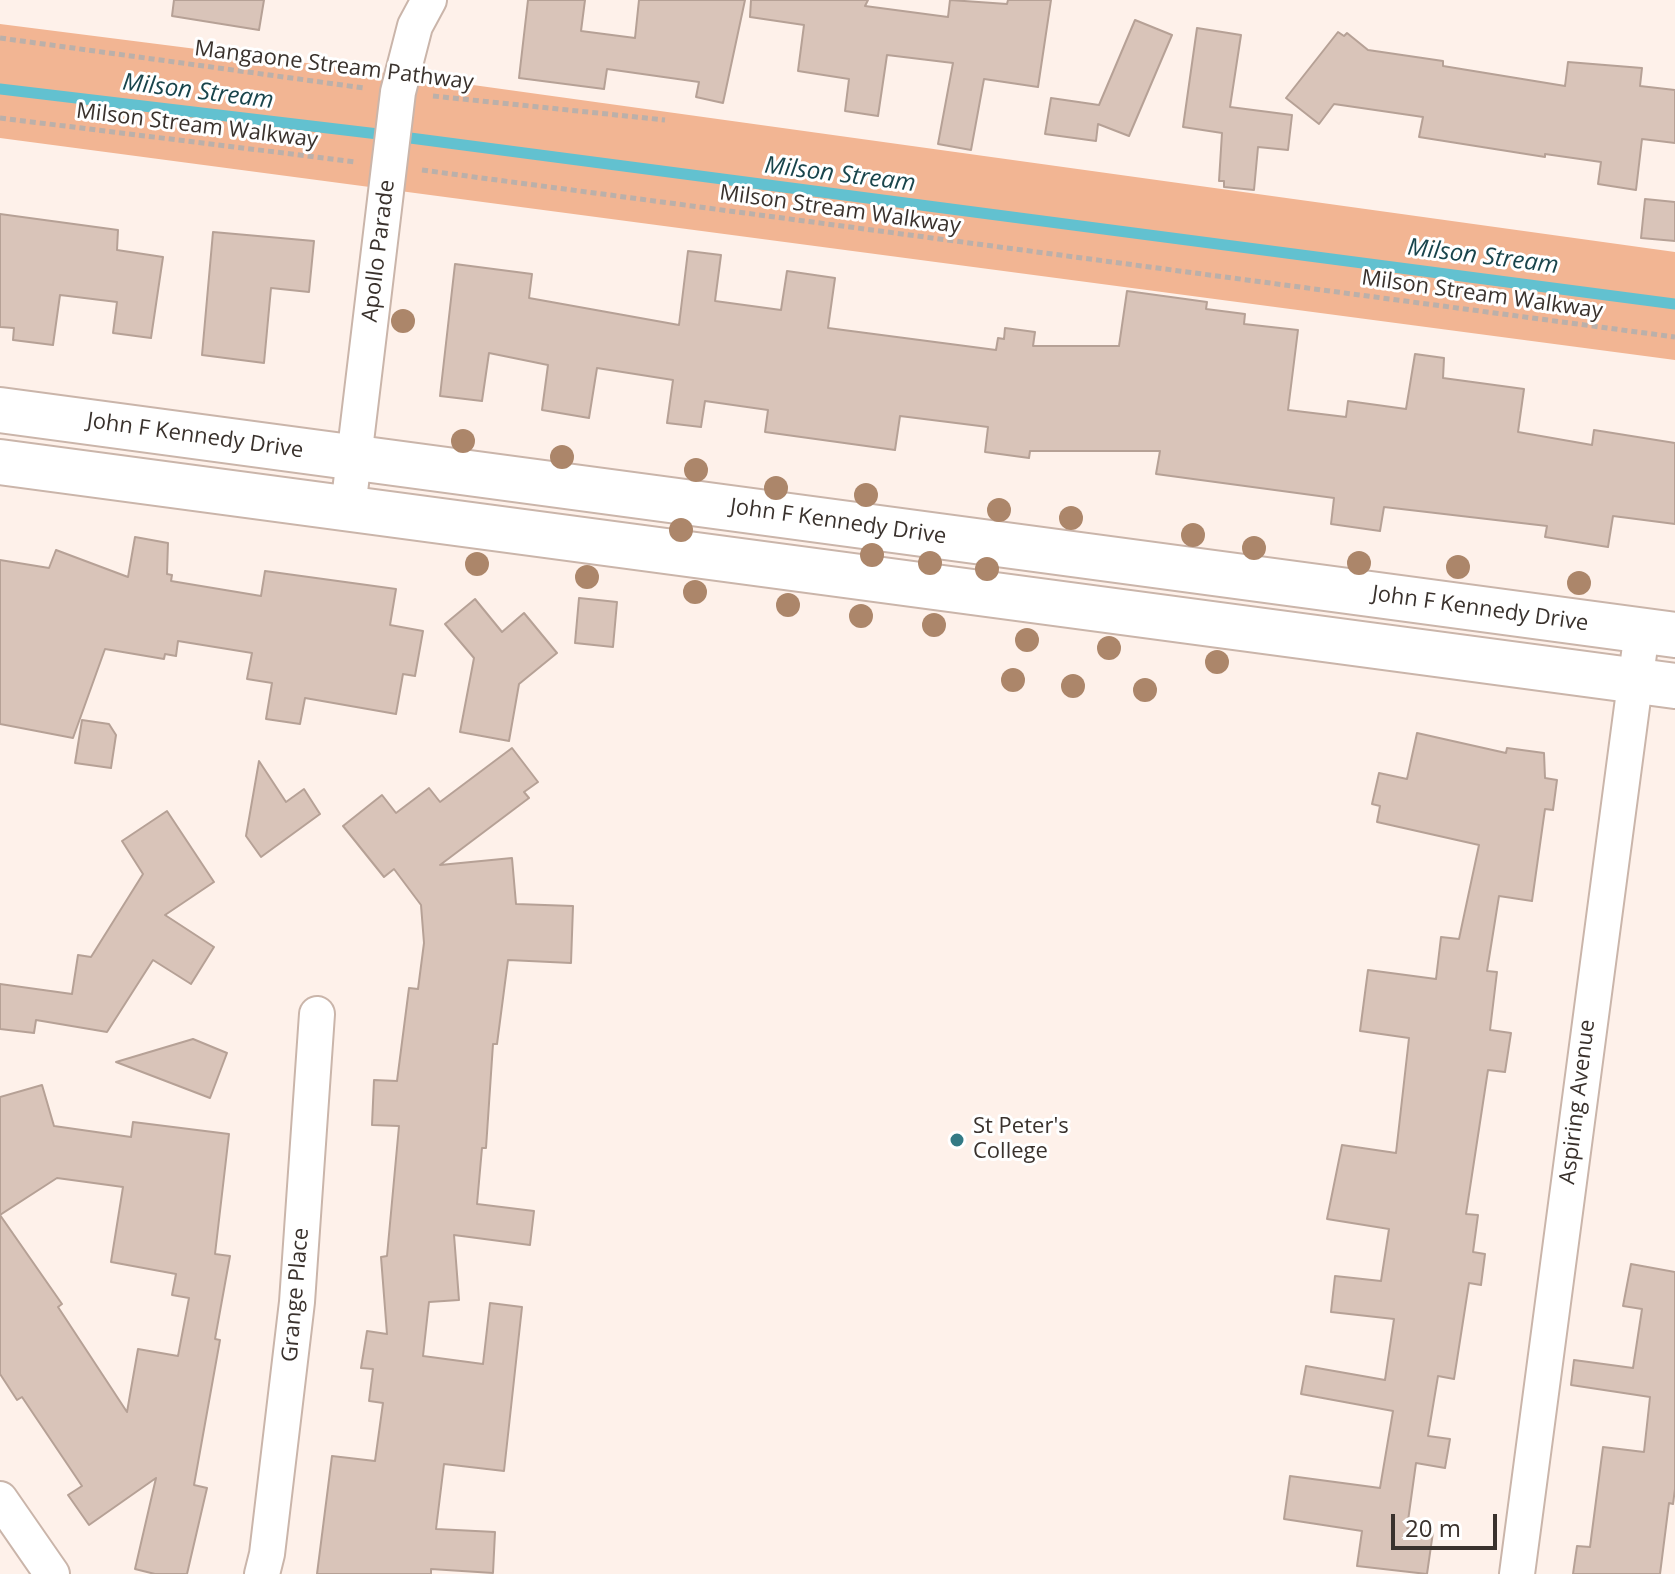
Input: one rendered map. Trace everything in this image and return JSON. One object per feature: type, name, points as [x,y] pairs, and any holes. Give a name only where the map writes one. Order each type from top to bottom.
[{"type":"main road","name":"John F Kennedy Drive","points":[[0,410],[1658,633]]},
{"type":"main road","points":[[0,462],[1654,683]]},
{"type":"street","name":"Apollo Parade","points":[[348,508],[398,92],[415,26],[429,0]]},
{"type":"street","name":"Aspiring Avenue","points":[[1517,1574],[1654,683],[1658,633]]},
{"type":"street","name":"Grange Place","points":[[262,1574],[267,1554],[297,1302],[317,1014]]},
{"type":"street","points":[[0,1499],[52,1574]]},
{"type":"path","name":"Mangaone Stream Pathway","points":[[0,38],[398,92],[665,120]]},
{"type":"path","name":"Milson Stream Walkway","points":[[0,118],[390,166],[1675,337]]},
{"type":"shaded area","points":[[0,24],[401,75],[1675,252],[1675,360],[0,138]]},
{"type":"building","points":[[174,0],[264,0],[259,30],[172,16]]},
{"type":"building","points":[[528,0],[585,0],[581,31],[635,38],[639,0],[745,0],[723,103],[696,97],[699,82],[607,69],[604,89],[519,78]]},
{"type":"building","points":[[751,0],[868,0],[865,6],[948,17],[950,0],[1007,4],[1008,0],[1051,0],[1038,87],[984,79],[971,150],[938,144],[953,63],[887,55],[878,116],[845,111],[849,79],[798,71],[804,25],[750,17]]},
{"type":"building","points":[[1135,20],[1172,35],[1129,136],[1098,124],[1096,141],[1045,134],[1051,98],[1099,105]]},
{"type":"building","points":[[1197,28],[1241,35],[1230,107],[1292,115],[1288,150],[1258,147],[1254,190],[1224,187],[1224,181],[1219,181],[1222,133],[1183,127]]},
{"type":"building","points":[[1338,32],[1344,36],[1347,33],[1368,50],[1443,61],[1443,66],[1565,86],[1568,62],[1642,68],[1640,86],[1675,90],[1675,143],[1642,139],[1636,190],[1598,184],[1601,162],[1545,154],[1545,157],[1419,137],[1423,117],[1334,104],[1319,124],[1286,98]]},
{"type":"building","points":[[1645,199],[1675,202],[1675,241],[1641,238]]},
{"type":"building","points":[[0,214],[118,230],[117,250],[163,257],[151,338],[113,333],[117,302],[60,295],[53,345],[13,340],[14,328],[0,327]]},
{"type":"building","points":[[213,232],[314,241],[309,292],[271,288],[264,363],[202,355]]},
{"type":"building","points":[[688,251],[721,255],[715,301],[781,310],[787,271],[835,278],[828,328],[996,350],[998,338],[1004,339],[1005,328],[1035,332],[1033,346],[1119,346],[1127,291],[1207,302],[1206,309],[1245,314],[1244,324],[1298,330],[1288,410],[1346,417],[1348,401],[1406,409],[1415,354],[1444,358],[1443,378],[1524,389],[1518,432],[1592,445],[1594,430],[1675,443],[1675,524],[1613,516],[1608,547],[1545,537],[1547,526],[1384,507],[1380,531],[1331,524],[1334,498],[1156,474],[1160,451],[1030,451],[1029,458],[985,452],[988,427],[900,416],[895,450],[765,432],[768,410],[705,401],[701,427],[667,423],[673,380],[597,368],[589,418],[542,410],[548,365],[489,353],[482,401],[440,396],[455,264],[532,274],[529,298],[679,325]]},
{"type":"building","points":[[135,537],[168,543],[167,574],[172,575],[171,581],[261,596],[265,571],[396,589],[390,625],[423,631],[415,676],[403,674],[396,714],[305,698],[300,724],[266,719],[272,683],[247,679],[252,653],[178,641],[176,656],[165,654],[164,659],[105,649],[73,738],[0,724],[0,560],[49,568],[56,550],[128,577]]},
{"type":"building","points":[[579,598],[617,602],[613,647],[575,643]]},
{"type":"building","points":[[475,599],[502,632],[524,613],[557,653],[519,684],[509,741],[460,732],[474,658],[445,624]]},
{"type":"building","points":[[82,720],[109,724],[116,735],[111,768],[75,763]]},
{"type":"building","points":[[1417,733],[1506,753],[1507,748],[1544,753],[1545,778],[1557,780],[1553,810],[1545,809],[1532,901],[1499,896],[1487,971],[1497,972],[1490,1030],[1511,1033],[1505,1072],[1488,1070],[1466,1214],[1478,1215],[1473,1252],[1485,1254],[1481,1285],[1469,1283],[1454,1379],[1438,1376],[1428,1436],[1450,1439],[1445,1468],[1416,1463],[1407,1528],[1433,1532],[1427,1574],[1357,1566],[1362,1531],[1284,1519],[1290,1476],[1380,1488],[1393,1411],[1301,1394],[1306,1366],[1385,1380],[1394,1319],[1331,1312],[1335,1276],[1381,1281],[1389,1229],[1327,1219],[1342,1145],[1396,1153],[1409,1038],[1360,1031],[1368,970],[1436,979],[1441,937],[1459,939],[1479,845],[1377,822],[1380,806],[1372,804],[1379,773],[1407,779]]},
{"type":"building","points":[[512,748],[538,782],[524,792],[529,798],[440,865],[512,858],[516,904],[573,906],[571,963],[508,960],[497,1044],[493,1044],[486,1148],[482,1148],[477,1204],[534,1211],[530,1245],[454,1235],[459,1300],[429,1302],[423,1356],[483,1364],[490,1303],[522,1307],[504,1471],[444,1464],[436,1529],[495,1532],[493,1573],[431,1569],[431,1574],[317,1574],[332,1456],[375,1461],[383,1403],[369,1401],[373,1369],[361,1368],[367,1331],[387,1334],[381,1257],[387,1256],[399,1126],[372,1125],[374,1080],[397,1081],[409,988],[418,989],[424,943],[421,905],[394,869],[384,877],[343,826],[382,795],[396,813],[429,788],[440,802]]},
{"type":"building","points":[[259,761],[286,802],[304,789],[320,814],[261,857],[246,836]]},
{"type":"building","points":[[167,811],[214,882],[165,915],[214,947],[191,984],[153,960],[107,1032],[36,1020],[34,1033],[0,1029],[0,984],[72,994],[78,955],[91,957],[143,874],[122,841]]},
{"type":"building","points":[[193,1039],[227,1053],[210,1098],[116,1062]]},
{"type":"building","points":[[42,1085],[54,1126],[131,1137],[133,1122],[229,1134],[215,1254],[230,1256],[215,1339],[220,1340],[194,1485],[207,1488],[187,1574],[155,1574],[135,1569],[156,1478],[89,1525],[68,1495],[82,1486],[22,1397],[17,1400],[0,1374],[0,1215],[0,1097]],"holes":[[[57,1178],[123,1187],[111,1262],[176,1274],[172,1295],[189,1298],[178,1356],[138,1349],[127,1412],[58,1307],[62,1304],[0,1215]]]},
{"type":"building","points":[[1631,1264],[1675,1272],[1675,1489],[1673,1504],[1669,1503],[1660,1574],[1573,1574],[1577,1546],[1590,1547],[1603,1447],[1644,1452],[1650,1397],[1571,1385],[1574,1360],[1633,1368],[1642,1309],[1623,1306]]},
{"type":"waterway","name":"Milson Stream","points":[[0,89],[395,136],[1675,304]]},
{"type":"place","name":"St Peter's College","points":[[957,1140]]}]
